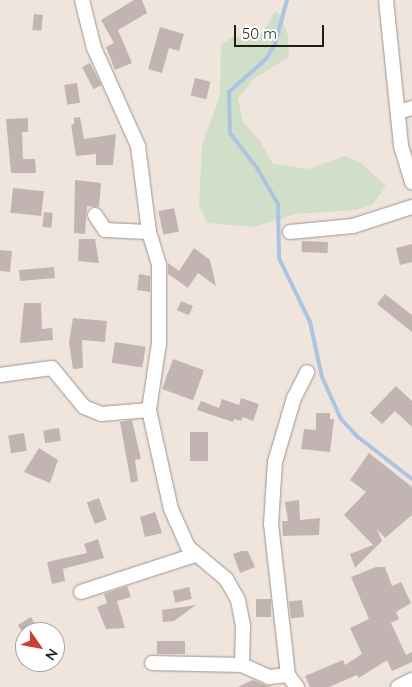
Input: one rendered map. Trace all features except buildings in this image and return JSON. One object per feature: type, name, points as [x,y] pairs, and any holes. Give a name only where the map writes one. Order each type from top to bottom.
[{"type":"street","points":[[82,0],[94,48],[138,146],[149,232],[159,265],[160,316],[149,410],[171,509],[181,537],[195,555],[226,579],[238,600],[243,625],[242,665]]},
{"type":"street","points":[[386,0],[401,146],[412,182]]},
{"type":"street","points":[[398,112],[412,108]]},
{"type":"street","points":[[290,232],[353,226],[412,207]]},
{"type":"street","points":[[95,215],[104,230],[149,232]]},
{"type":"street","points":[[0,375],[52,368],[84,407],[100,414],[149,410]]},
{"type":"street","points":[[152,663],[242,665],[269,677],[292,681],[270,524],[275,462],[294,398],[307,372]]},
{"type":"street","points":[[81,592],[195,555]]},
{"type":"street","points":[[398,687],[412,680]]},
{"type":"green space","points":[[275,11],[280,14],[288,36],[289,57],[253,79],[238,99],[243,122],[259,139],[273,164],[307,169],[345,156],[361,163],[386,186],[372,205],[356,210],[296,214],[254,227],[207,223],[199,205],[202,145],[220,95],[221,45],[232,37],[251,37],[263,32]]},
{"type":"waterway","points":[[287,0],[275,44],[266,59],[229,92],[230,133],[257,168],[278,204],[279,258],[310,322],[322,377],[341,419],[358,437],[412,479]]}]
